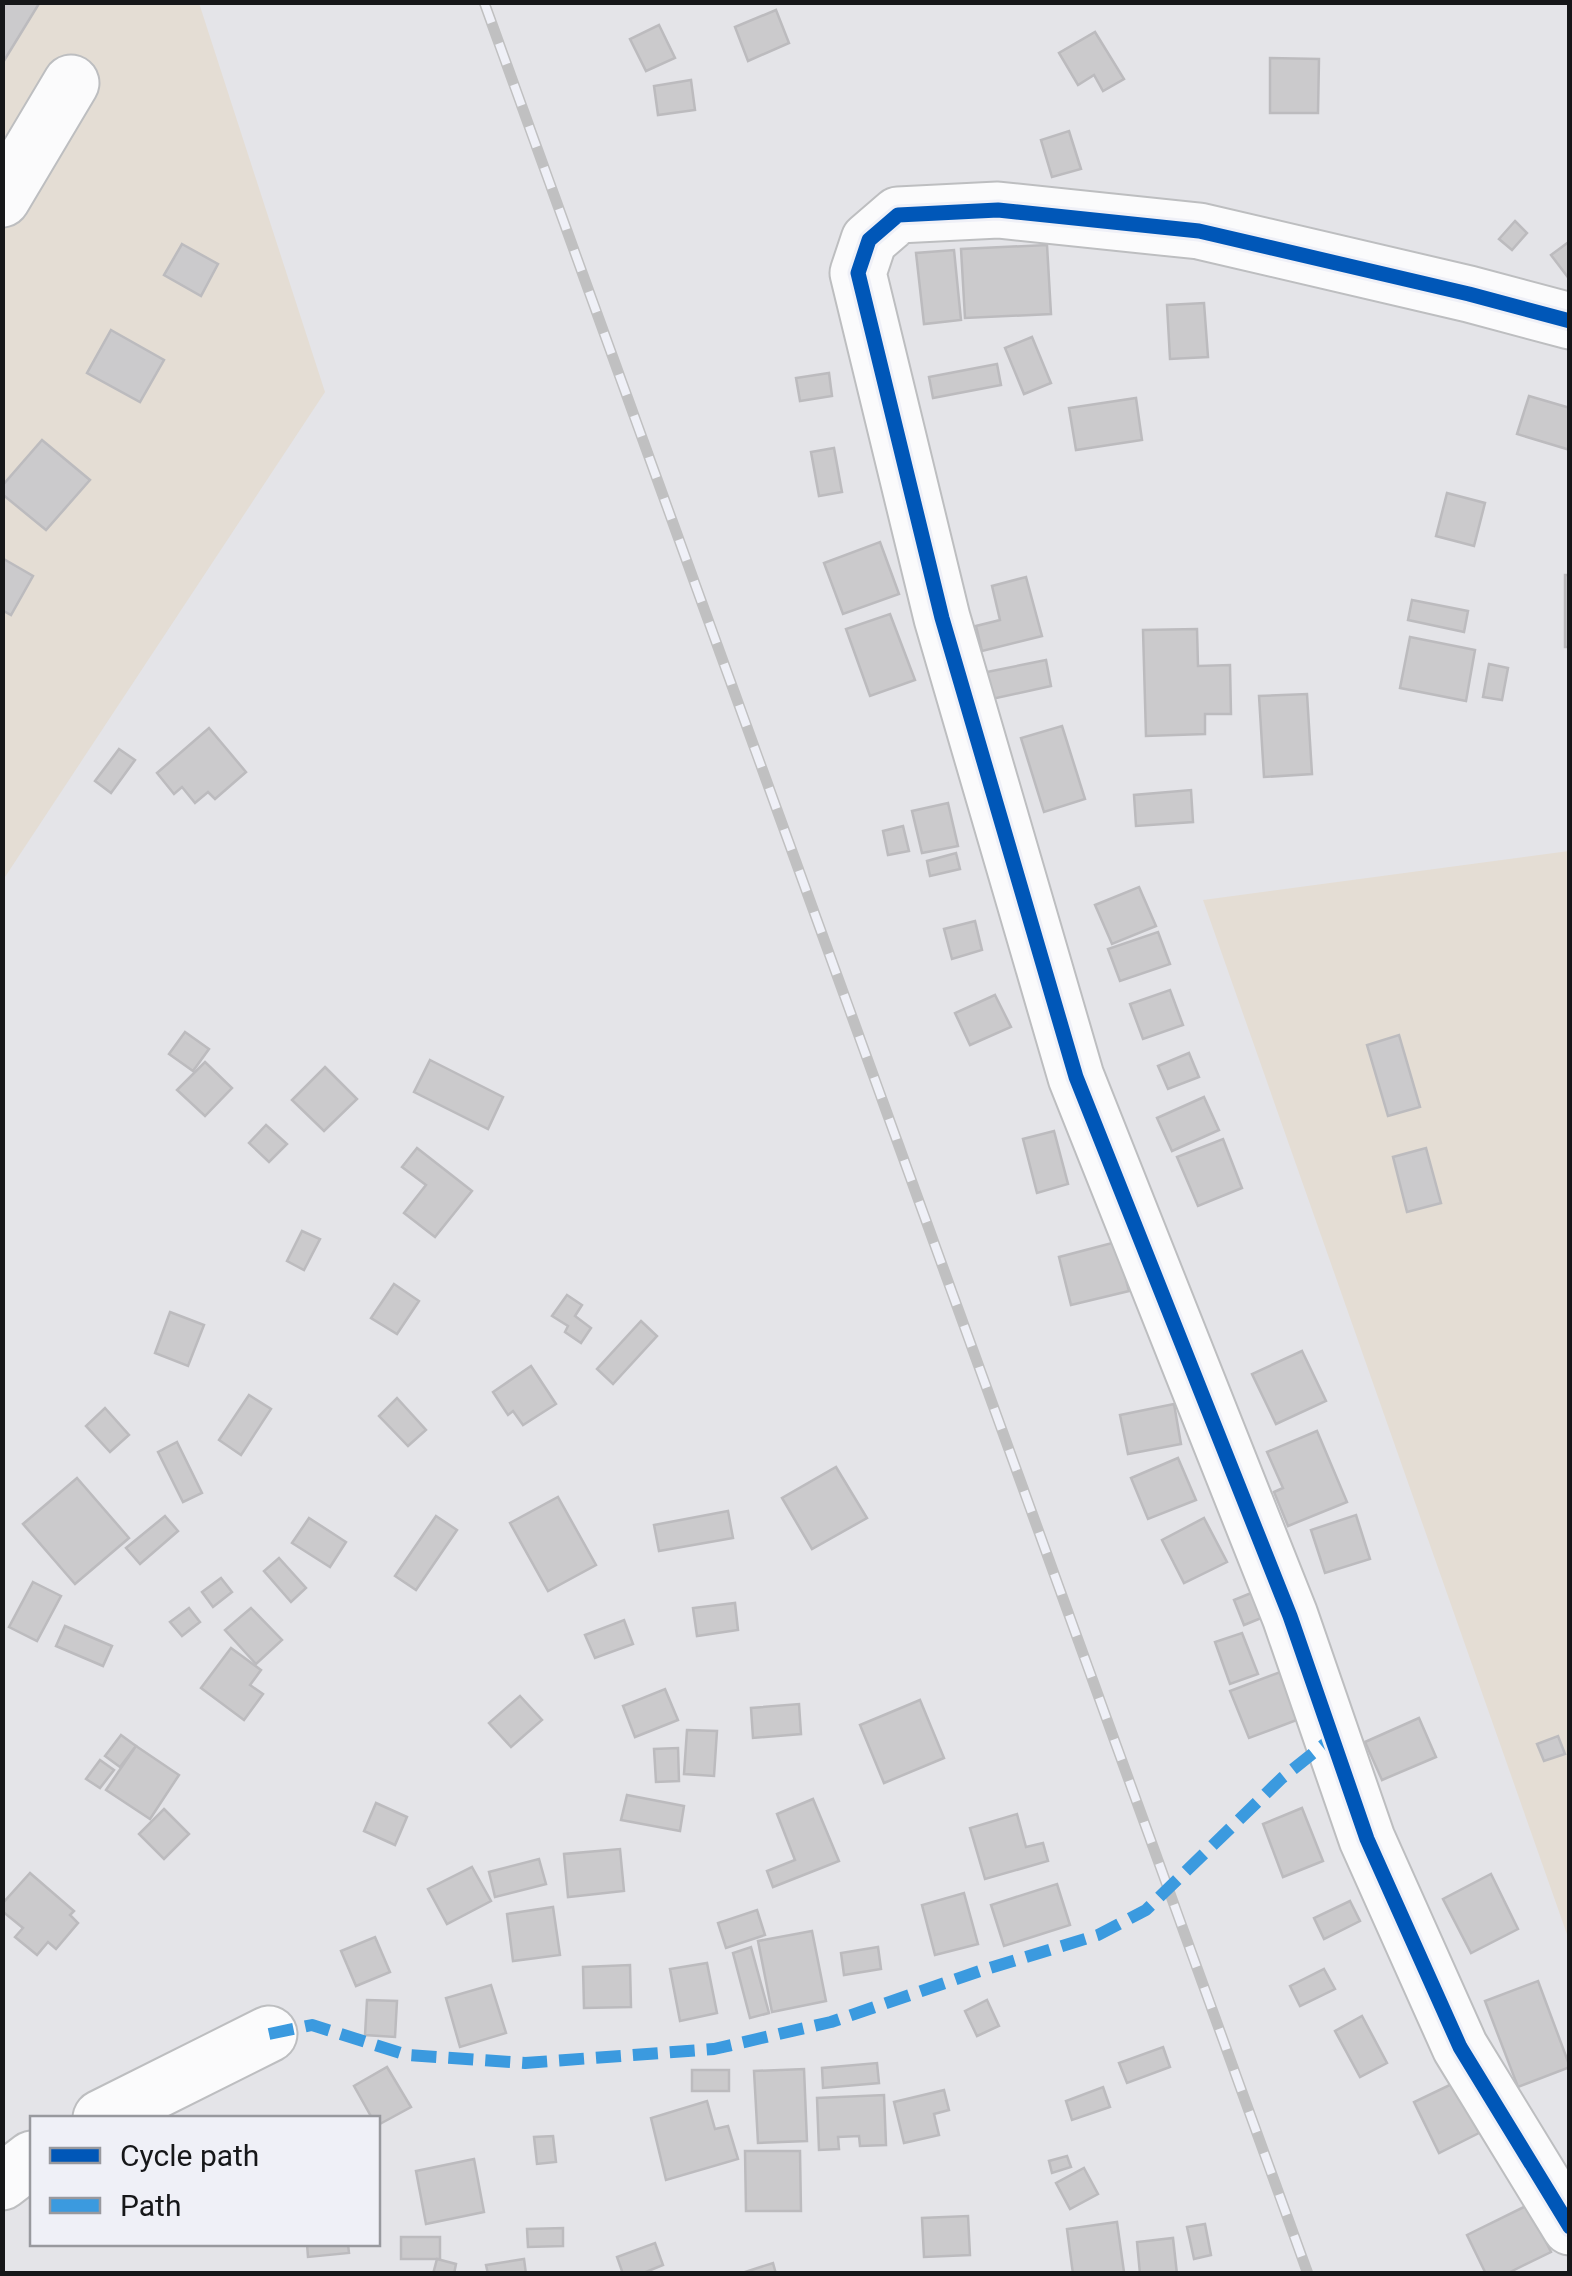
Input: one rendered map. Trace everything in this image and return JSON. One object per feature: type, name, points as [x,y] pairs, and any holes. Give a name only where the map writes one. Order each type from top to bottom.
[{"type":"street","points":[[2,199],[71,83]]},
{"type":"street","points":[[1570,322],[1469,294],[1199,232],[998,210],[898,216],[869,240],[858,273],[942,618],[1076,1077],[1290,1616],[1368,1839],[1460,2047],[1570,2227]]},
{"type":"street","points":[[105,2116],[269,2034]]},
{"type":"street","points":[[2,2182],[30,2161]]},
{"type":"shaded area","points":[[3,3],[199,3],[325,392],[3,880]]},
{"type":"shaded area","points":[[1569,851],[1569,1940],[1203,900]]},
{"type":"building","points":[[2,2],[40,2],[2,64]]},
{"type":"building","points":[[776,10],[789,43],[748,61],[735,27]]},
{"type":"building","points":[[659,25],[675,58],[646,71],[630,39]]},
{"type":"building","points":[[1095,32],[1124,79],[1103,91],[1094,75],[1078,85],[1059,53]]},
{"type":"building","points":[[1270,58],[1319,59],[1318,113],[1270,113]]},
{"type":"building","points":[[691,80],[695,110],[658,115],[654,86]]},
{"type":"building","points":[[1069,131],[1081,169],[1052,177],[1041,140]]},
{"type":"building","points":[[1515,221],[1527,233],[1512,250],[1499,239]]},
{"type":"building","points":[[1570,241],[1570,280],[1551,255]]},
{"type":"building","points":[[182,244],[218,264],[201,296],[164,275]]},
{"type":"building","points":[[1047,245],[1051,314],[965,318],[961,249]]},
{"type":"building","points":[[954,250],[961,320],[924,324],[916,253]]},
{"type":"building","points":[[1204,303],[1208,357],[1170,359],[1167,305]]},
{"type":"building","points":[[111,330],[164,360],[140,402],[87,373]]},
{"type":"building","points":[[1032,337],[1051,383],[1024,394],[1005,348]]},
{"type":"building","points":[[997,364],[1001,385],[933,398],[929,377]]},
{"type":"building","points":[[829,373],[832,396],[800,401],[796,378]]},
{"type":"building","points":[[1529,396],[1570,408],[1570,450],[1517,434]]},
{"type":"building","points":[[1136,398],[1142,440],[1076,450],[1069,408]]},
{"type":"building","points":[[42,440],[90,480],[46,530],[2,494],[2,486]]},
{"type":"building","points":[[834,448],[842,492],[819,496],[811,452]]},
{"type":"building","points":[[1447,493],[1485,503],[1474,546],[1436,536]]},
{"type":"building","points":[[880,542],[899,594],[843,614],[824,563]]},
{"type":"building","points":[[2,558],[33,576],[11,615],[2,610]]},
{"type":"building","points":[[1565,575],[1570,575],[1570,647],[1565,647]]},
{"type":"building","points":[[1026,577],[1042,636],[982,651],[976,626],[1000,620],[992,586]]},
{"type":"building","points":[[1412,600],[1468,611],[1464,632],[1408,620]]},
{"type":"building","points":[[890,614],[915,680],[870,696],[846,629]]},
{"type":"building","points":[[1197,629],[1198,666],[1230,665],[1231,714],[1205,714],[1205,734],[1146,736],[1143,630]]},
{"type":"building","points":[[1410,637],[1475,650],[1466,701],[1400,688]]},
{"type":"building","points":[[1046,660],[1051,686],[987,700],[982,673]]},
{"type":"building","points":[[1489,664],[1508,668],[1502,700],[1483,697]]},
{"type":"building","points":[[1307,694],[1312,774],[1264,777],[1259,696]]},
{"type":"building","points":[[1062,726],[1085,799],[1044,812],[1021,738]]},
{"type":"building","points":[[209,728],[246,772],[215,799],[208,792],[195,803],[182,787],[174,794],[157,773]]},
{"type":"building","points":[[119,749],[135,760],[111,793],[95,781]]},
{"type":"building","points":[[1191,790],[1193,822],[1136,826],[1134,795]]},
{"type":"building","points":[[948,803],[958,846],[922,853],[912,811]]},
{"type":"building","points":[[903,826],[909,851],[888,855],[883,831]]},
{"type":"building","points":[[956,853],[960,869],[930,876],[927,861]]},
{"type":"building","points":[[1139,887],[1156,926],[1112,944],[1095,905]]},
{"type":"building","points":[[975,921],[982,950],[952,959],[944,929]]},
{"type":"building","points":[[1158,932],[1170,964],[1120,981],[1108,949]]},
{"type":"building","points":[[1170,990],[1183,1025],[1143,1039],[1130,1004]]},
{"type":"building","points":[[995,995],[1011,1027],[970,1045],[955,1013]]},
{"type":"building","points":[[185,1032],[209,1049],[193,1071],[169,1054]]},
{"type":"building","points":[[1399,1035],[1420,1107],[1388,1116],[1367,1045]]},
{"type":"building","points":[[1189,1053],[1199,1077],[1168,1089],[1158,1066]]},
{"type":"building","points":[[430,1060],[503,1097],[488,1129],[414,1092]]},
{"type":"building","points":[[205,1062],[232,1088],[205,1116],[177,1090]]},
{"type":"building","points":[[325,1067],[357,1099],[324,1131],[292,1100]]},
{"type":"building","points":[[1204,1097],[1219,1130],[1172,1151],[1157,1118]]},
{"type":"building","points":[[266,1125],[287,1144],[269,1162],[249,1143]]},
{"type":"building","points":[[1054,1131],[1068,1184],[1037,1193],[1023,1139]]},
{"type":"building","points":[[1223,1139],[1242,1188],[1198,1206],[1177,1157]]},
{"type":"building","points":[[417,1148],[472,1191],[435,1237],[404,1213],[426,1185],[402,1167]]},
{"type":"building","points":[[1426,1148],[1441,1203],[1407,1212],[1393,1157]]},
{"type":"building","points":[[302,1231],[320,1239],[304,1270],[287,1261]]},
{"type":"building","points":[[1116,1242],[1129,1291],[1071,1305],[1059,1257]]},
{"type":"building","points":[[394,1284],[419,1301],[397,1334],[371,1318]]},
{"type":"building","points":[[567,1295],[582,1305],[575,1316],[591,1328],[581,1343],[565,1332],[568,1326],[552,1316]]},
{"type":"building","points":[[170,1312],[204,1325],[188,1366],[155,1353]]},
{"type":"building","points":[[641,1321],[657,1336],[613,1384],[597,1369]]},
{"type":"building","points":[[1302,1351],[1326,1401],[1276,1424],[1252,1374]]},
{"type":"building","points":[[531,1366],[556,1404],[523,1425],[513,1411],[508,1415],[493,1392]]},
{"type":"building","points":[[249,1395],[271,1409],[241,1455],[219,1440]]},
{"type":"building","points":[[397,1398],[426,1430],[408,1446],[379,1416]]},
{"type":"building","points":[[1174,1404],[1181,1444],[1128,1454],[1120,1415]]},
{"type":"building","points":[[105,1408],[129,1435],[110,1452],[86,1426]]},
{"type":"building","points":[[1317,1431],[1347,1502],[1288,1526],[1274,1492],[1283,1488],[1267,1452]]},
{"type":"building","points":[[177,1442],[202,1493],[183,1502],[158,1452]]},
{"type":"building","points":[[1178,1458],[1196,1500],[1148,1519],[1131,1478]]},
{"type":"building","points":[[836,1467],[867,1518],[812,1549],[782,1498]]},
{"type":"building","points":[[77,1478],[129,1538],[75,1584],[23,1524]]},
{"type":"building","points":[[558,1497],[596,1565],[548,1591],[510,1523]]},
{"type":"building","points":[[728,1511],[733,1538],[659,1551],[654,1525]]},
{"type":"building","points":[[1356,1515],[1370,1559],[1325,1573],[1311,1530]]},
{"type":"building","points":[[165,1516],[178,1531],[140,1564],[126,1548]]},
{"type":"building","points":[[436,1516],[457,1530],[416,1590],[395,1576]]},
{"type":"building","points":[[309,1518],[346,1542],[330,1567],[292,1543]]},
{"type":"building","points":[[1204,1518],[1227,1562],[1184,1583],[1162,1540]]},
{"type":"building","points":[[279,1558],[306,1588],[291,1602],[264,1571]]},
{"type":"building","points":[[221,1578],[232,1592],[213,1607],[202,1592]]},
{"type":"building","points":[[33,1582],[61,1596],[37,1641],[9,1627]]},
{"type":"building","points":[[1266,1587],[1276,1612],[1244,1625],[1234,1600]]},
{"type":"building","points":[[735,1603],[738,1630],[697,1636],[693,1608]]},
{"type":"building","points":[[189,1608],[200,1622],[182,1636],[170,1622]]},
{"type":"building","points":[[251,1608],[282,1640],[256,1664],[225,1630]]},
{"type":"building","points":[[624,1620],[633,1644],[595,1658],[585,1635]]},
{"type":"building","points":[[65,1626],[112,1646],[103,1666],[56,1646]]},
{"type":"building","points":[[1242,1633],[1258,1674],[1230,1684],[1215,1642]]},
{"type":"building","points":[[231,1648],[261,1670],[250,1685],[263,1694],[244,1720],[201,1688]]},
{"type":"building","points":[[1283,1671],[1302,1718],[1249,1738],[1230,1691]]},
{"type":"building","points":[[665,1689],[678,1720],[635,1737],[623,1706]]},
{"type":"building","points":[[520,1696],[542,1720],[511,1747],[489,1723]]},
{"type":"building","points":[[920,1700],[944,1758],[884,1783],[860,1725]]},
{"type":"building","points":[[799,1704],[801,1734],[753,1738],[751,1708]]},
{"type":"building","points":[[1419,1718],[1436,1757],[1382,1780],[1365,1742]]},
{"type":"building","points":[[687,1730],[717,1731],[714,1776],[684,1774]]},
{"type":"building","points":[[121,1735],[136,1746],[120,1767],[105,1756]]},
{"type":"building","points":[[1558,1736],[1565,1754],[1544,1761],[1537,1744]]},
{"type":"building","points":[[136,1746],[179,1775],[150,1819],[106,1790]]},
{"type":"building","points":[[678,1748],[679,1781],[656,1782],[654,1749]]},
{"type":"building","points":[[100,1760],[114,1770],[100,1788],[86,1779]]},
{"type":"building","points":[[627,1795],[684,1806],[680,1831],[621,1820]]},
{"type":"building","points":[[813,1799],[839,1861],[773,1887],[767,1871],[795,1860],[777,1814]]},
{"type":"building","points":[[376,1803],[407,1817],[395,1845],[364,1831]]},
{"type":"building","points":[[1302,1808],[1323,1861],[1283,1877],[1263,1824]]},
{"type":"building","points":[[164,1809],[189,1834],[164,1859],[139,1834]]},
{"type":"building","points":[[1017,1814],[1026,1847],[1043,1843],[1048,1861],[985,1879],[970,1828]]},
{"type":"building","points":[[620,1849],[624,1891],[568,1897],[564,1854]]},
{"type":"building","points":[[539,1859],[546,1884],[495,1897],[489,1872]]},
{"type":"building","points":[[472,1867],[491,1901],[447,1924],[428,1889]]},
{"type":"building","points":[[30,1873],[74,1911],[70,1915],[78,1923],[56,1949],[48,1942],[37,1955],[15,1937],[23,1928],[2,1911],[2,1904]]},
{"type":"building","points":[[1491,1874],[1518,1929],[1471,1953],[1443,1899]]},
{"type":"building","points":[[1057,1884],[1070,1925],[1004,1946],[991,1905]]},
{"type":"building","points":[[964,1893],[978,1944],[935,1955],[922,1905]]},
{"type":"building","points":[[1350,1901],[1360,1921],[1324,1939],[1314,1918]]},
{"type":"building","points":[[553,1907],[560,1955],[513,1961],[507,1914]]},
{"type":"building","points":[[757,1910],[765,1935],[726,1948],[718,1923]]},
{"type":"building","points":[[812,1931],[826,2001],[772,2012],[758,1941]]},
{"type":"building","points":[[375,1937],[390,1972],[356,1986],[341,1951]]},
{"type":"building","points":[[751,1947],[769,2013],[750,2018],[733,1953]]},
{"type":"building","points":[[878,1947],[881,1969],[844,1975],[841,1953]]},
{"type":"building","points":[[707,1963],[717,2013],[680,2021],[670,1969]]},
{"type":"building","points":[[630,1965],[631,2007],[584,2008],[583,1967]]},
{"type":"building","points":[[1324,1969],[1335,1989],[1300,2006],[1290,1986]]},
{"type":"building","points":[[1538,1981],[1570,2067],[1518,2087],[1485,2001]]},
{"type":"building","points":[[491,1985],[506,2033],[460,2047],[446,1998]]},
{"type":"building","points":[[367,2000],[397,2001],[395,2037],[365,2035]]},
{"type":"building","points":[[987,2000],[999,2026],[977,2036],[965,2011]]},
{"type":"building","points":[[1362,2016],[1387,2063],[1360,2077],[1335,2031]]},
{"type":"building","points":[[1163,2047],[1170,2067],[1127,2083],[1119,2063]]},
{"type":"building","points":[[877,2063],[879,2083],[823,2088],[822,2068]]},
{"type":"building","points":[[387,2067],[411,2107],[380,2124],[380,2116],[371,2116],[354,2086]]},
{"type":"building","points":[[804,2069],[807,2141],[758,2143],[754,2071]]},
{"type":"building","points":[[692,2070],[729,2070],[729,2091],[692,2091]]},
{"type":"building","points":[[1454,2083],[1479,2133],[1439,2153],[1414,2102]]},
{"type":"building","points":[[1103,2087],[1110,2107],[1072,2120],[1066,2101]]},
{"type":"building","points":[[944,2090],[949,2110],[934,2114],[939,2135],[904,2143],[894,2102]]},
{"type":"building","points":[[884,2095],[886,2145],[860,2146],[859,2136],[838,2137],[839,2149],[819,2150],[817,2098]]},
{"type":"building","points":[[707,2101],[715,2129],[728,2126],[738,2159],[666,2180],[651,2118]]},
{"type":"building","points":[[553,2136],[556,2162],[537,2164],[534,2137]]},
{"type":"building","points":[[745,2151],[800,2151],[801,2211],[746,2211]]},
{"type":"building","points":[[1067,2156],[1071,2167],[1052,2173],[1049,2161]]},
{"type":"building","points":[[474,2159],[484,2212],[426,2224],[416,2171]]},
{"type":"building","points":[[1084,2168],[1098,2194],[1070,2209],[1056,2183]]},
{"type":"building","points":[[1528,2205],[1551,2252],[1506,2274],[1486,2274],[1467,2235]]},
{"type":"building","points":[[968,2216],[970,2255],[924,2257],[922,2218]]},
{"type":"building","points":[[1117,2222],[1124,2272],[1073,2274],[1067,2229]]},
{"type":"building","points":[[1205,2224],[1211,2255],[1194,2259],[1187,2227]]},
{"type":"building","points":[[563,2228],[563,2246],[528,2247],[527,2229]]},
{"type":"building","points":[[401,2237],[440,2237],[440,2259],[401,2259]]},
{"type":"building","points":[[1173,2238],[1177,2274],[1140,2274],[1137,2242]]},
{"type":"building","points":[[655,2243],[663,2265],[641,2274],[623,2274],[617,2257]]},
{"type":"building","points":[[307,2246],[348,2246],[349,2253],[308,2257]]},
{"type":"building","points":[[437,2259],[456,2264],[454,2274],[433,2274]]},
{"type":"building","points":[[524,2259],[526,2274],[488,2274],[486,2265]]},
{"type":"building","points":[[773,2263],[776,2274],[739,2274]]},
{"type":"railway","points":[[484,2],[1308,2274]]},
{"type":"marked path","points":[[269,2034],[312,2025],[407,2055],[525,2063],[714,2049],[831,2022],[1098,1935],[1146,1910],[1282,1778],[1332,1738]]},
{"type":"cycle path","points":[[1570,321],[1199,231],[998,210],[898,215],[869,240],[858,273],[942,618],[1076,1077],[1290,1616],[1367,1839],[1460,2047],[1570,2227]]}]
